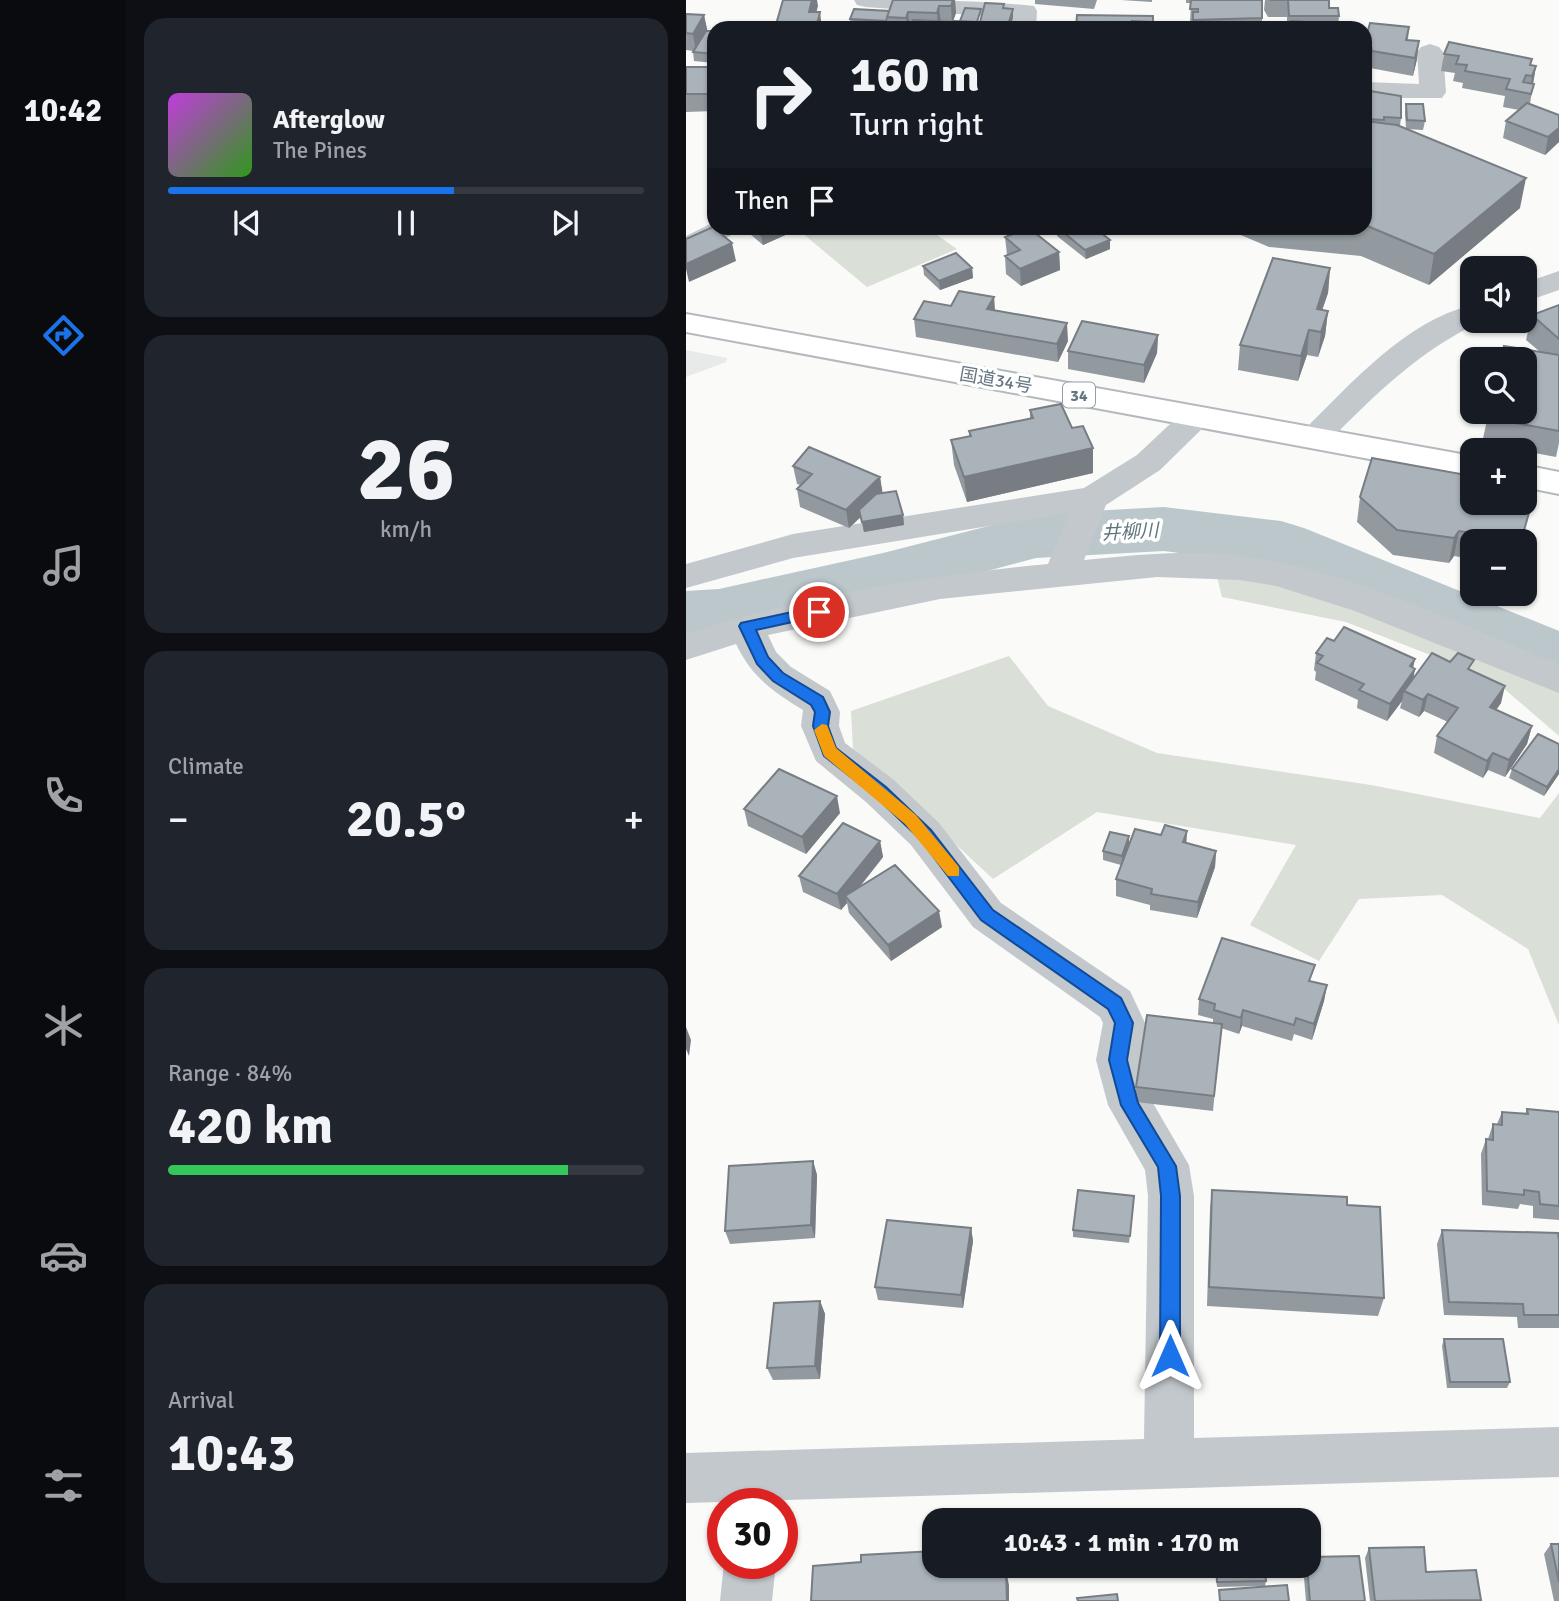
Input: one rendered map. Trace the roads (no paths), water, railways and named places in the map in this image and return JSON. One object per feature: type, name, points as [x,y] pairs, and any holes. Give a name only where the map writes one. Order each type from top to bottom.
[{"type":"highway","name":"国道34号","points":[[686,323],[1460,465]]},
{"type":"highway","points":[[1537,479],[1559,483]]},
{"type":"street","points":[[866,0],[1025,10],[1024,21]]},
{"type":"street","points":[[1372,90],[1433,92],[1430,52]]},
{"type":"street","points":[[686,247],[710,235]]},
{"type":"street","points":[[1537,288],[1559,280]]},
{"type":"street","points":[[1315,438],[1399,356],[1460,319]]},
{"type":"street","points":[[686,576],[793,545],[1092,498],[1124,483],[1173,441],[1197,416]]},
{"type":"street","points":[[1061,575],[1092,498]]},
{"type":"street","points":[[686,647],[747,626],[940,587],[1157,565],[1240,568],[1278,574],[1367,602],[1559,679]]},
{"type":"street","points":[[747,626],[762,660],[778,677],[817,701],[822,712],[820,726],[829,751],[880,792],[925,834],[987,915],[1115,1004],[1124,1023],[1118,1060],[1130,1105],[1167,1166],[1171,1196],[1169,1463]]},
{"type":"street","points":[[773,1488],[1169,1463],[1559,1452]]},
{"type":"street","points":[[686,1478],[751,1488]]},
{"type":"street","points":[[746,1601],[748,1579]]},
{"type":"waterway","name":"井柳川","points":[[686,615],[719,613],[883,576],[1036,536],[1164,529],[1281,544],[1559,659]]}]
